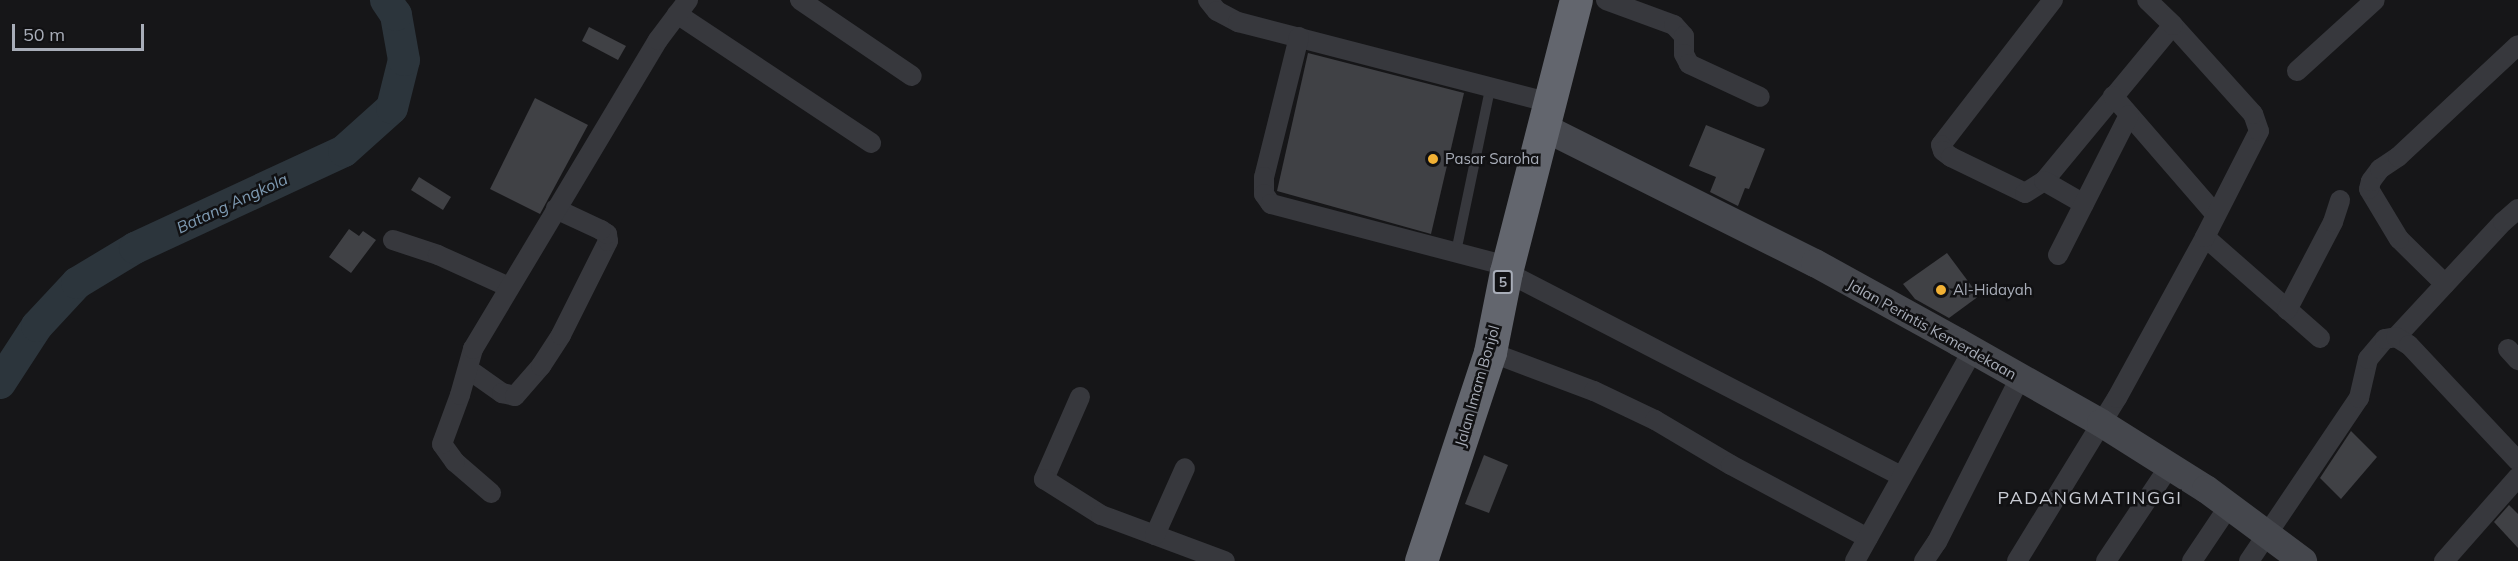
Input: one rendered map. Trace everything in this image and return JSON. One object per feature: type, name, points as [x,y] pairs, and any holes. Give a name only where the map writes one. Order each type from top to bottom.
[{"type":"highway","name":"Jalan Imam Bonjol","points":[[1421,561],[1490,352],[1506,269],[1576,0]]},
{"type":"street","points":[[800,0],[912,76]]},
{"type":"street","points":[[1208,0],[1217,11],[1238,22],[1490,89],[1546,115]]},
{"type":"street","points":[[1606,0],[1674,25],[1684,36],[1684,54],[1693,67],[1760,97]]},
{"type":"street","points":[[2053,0],[1941,145],[1942,151],[1951,158],[2017,190],[2032,192],[2044,181],[2173,25]]},
{"type":"street","points":[[2017,561],[2101,423],[2205,237],[2255,142],[2258,124],[2173,25],[2147,0]]},
{"type":"street","points":[[2297,71],[2375,0]]},
{"type":"street","points":[[490,493],[455,462],[442,444],[482,330],[682,7],[871,143]]},
{"type":"street","points":[[1299,37],[1264,177],[1264,194],[1271,204],[1456,252],[1506,269],[1902,476]]},
{"type":"street","points":[[2445,284],[2394,232],[2369,189],[2371,181],[2380,170],[2398,157],[2518,45]]},
{"type":"street","points":[[2113,96],[2217,215]]},
{"type":"street","name":"Jalan Perintis Kemerdekaan","points":[[1546,115],[2101,423],[2229,506],[2303,561]]},
{"type":"street","points":[[2058,255],[2129,115]]},
{"type":"street","points":[[2044,181],[2084,204]]},
{"type":"street","points":[[2287,310],[2333,222],[2340,200]]},
{"type":"street","points":[[468,369],[502,393],[515,396],[542,366],[561,335],[608,241],[606,234],[601,230],[556,209]]},
{"type":"street","points":[[2249,561],[2359,398],[2372,354],[2385,339],[2396,337],[2503,222],[2518,209]]},
{"type":"street","points":[[2205,237],[2320,338]]},
{"type":"street","points":[[393,240],[438,255],[508,287]]},
{"type":"street","points":[[2396,337],[2409,345],[2518,461]]},
{"type":"street","points":[[1854,561],[1972,350]]},
{"type":"street","points":[[1490,352],[1594,391],[1655,420],[1731,465],[1868,538]]},
{"type":"street","points":[[1924,561],[1937,542],[2020,378]]},
{"type":"street","points":[[1080,397],[1044,480],[1101,515],[1226,561]]},
{"type":"street","points":[[2106,561],[2169,467]]},
{"type":"street","points":[[1155,535],[1185,468]]},
{"type":"street","points":[[2444,561],[2518,477]]},
{"type":"street","points":[[2192,561],[2229,506]]},
{"type":"lane","points":[[1456,252],[1490,89]]},
{"type":"building","points":[[589,27],[626,46],[618,60],[582,41]]},
{"type":"building","points":[[1308,53],[1464,93],[1431,234],[1277,191]]},
{"type":"building","points":[[535,98],[588,125],[540,214],[490,189]]},
{"type":"building","points":[[1706,125],[1765,149],[1749,189],[1745,188],[1738,206],[1710,192],[1716,177],[1689,166]]},
{"type":"building","points":[[419,177],[451,197],[443,210],[411,190]]},
{"type":"building","points":[[349,229],[359,236],[363,231],[376,240],[351,273],[329,257]]},
{"type":"building","name":"Al-Hidayah","points":[[1947,253],[1979,296],[1949,318],[1915,299],[1903,284]]},
{"type":"building","points":[[2351,431],[2377,457],[2341,499],[2320,478]]},
{"type":"building","points":[[1484,455],[1508,465],[1489,513],[1465,504]]},
{"type":"building","points":[[2509,505],[2518,514],[2518,548],[2494,522]]},
{"type":"waterway","name":"Batang Angkola","points":[[0,383],[37,326],[77,283],[135,248],[344,151],[392,108],[404,60],[396,15],[386,0]]},
{"type":"place","name":"Pasar Saroha","points":[[1433,159]]},
{"type":"place","name":"Al-Hidayah","points":[[1941,290]]},
{"type":"district","name":"PADANGMATINGGI","points":[[2090,498]]}]
